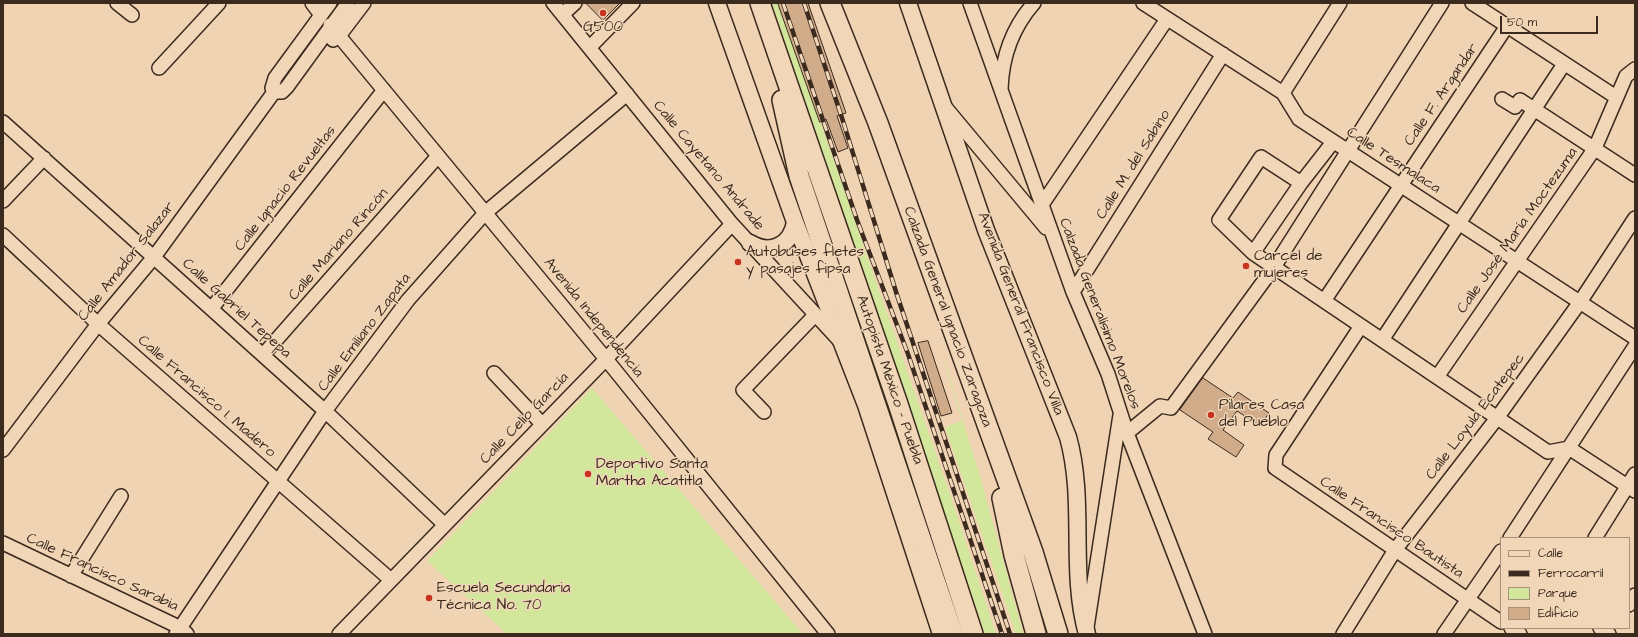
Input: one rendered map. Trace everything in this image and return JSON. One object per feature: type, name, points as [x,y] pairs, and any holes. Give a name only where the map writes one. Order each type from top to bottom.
[{"type":"highway","name":"Calzada General Ignacio Zaragoza","points":[[830,3],[878,123],[988,431],[1033,552],[1058,634]]},
{"type":"highway","points":[[762,8],[799,176],[953,634]]},
{"type":"highway","name":"Autopista México - Puebla","points":[[762,8],[898,404],[973,634]]},
{"type":"highway","points":[[843,345],[868,383]]},
{"type":"highway","points":[[988,431],[1014,554],[1036,634]]},
{"type":"main road","points":[[717,3],[795,222],[866,404],[941,634]]},
{"type":"main road","name":"Avenida General Francisco Villa","points":[[908,3],[986,230],[1068,437],[1074,466],[1081,605],[1087,633]]},
{"type":"main road","points":[[750,243],[764,249],[778,247],[788,240],[795,222]]},
{"type":"street","points":[[117,3],[132,15]]},
{"type":"street","points":[[159,68],[219,3]]},
{"type":"street","points":[[312,3],[321,15]]},
{"type":"street","name":"Calle Amador Salazar","points":[[274,92],[272,88],[275,78],[330,3]]},
{"type":"street","name":"Calle Amador Salazar","points":[[274,92],[282,92],[287,87],[314,51],[330,25],[348,3]]},
{"type":"street","name":"Calle Amador Salazar","points":[[314,51],[339,36],[364,3]]},
{"type":"street","name":"Calle Cayetano Andrade","points":[[553,3],[732,224],[843,345]]},
{"type":"street","points":[[563,14],[575,3]]},
{"type":"street","points":[[590,47],[633,3]]},
{"type":"street","points":[[1001,94],[1003,67],[1009,46],[1018,26],[1034,3]]},
{"type":"street","name":"Calle Tesmalaca","points":[[1143,3],[1283,93],[1298,119],[1635,338]]},
{"type":"street","points":[[1283,93],[1340,3]]},
{"type":"street","points":[[1127,433],[1160,406],[1170,408],[1274,267],[1442,3]]},
{"type":"street","points":[[1472,3],[1616,97]]},
{"type":"street","name":"Calzada Generalísimo Morelos","points":[[973,5],[1001,94],[1052,236],[1073,292],[1108,374],[1127,433],[1205,634]]},
{"type":"street","points":[[1041,206],[1167,19]]},
{"type":"street","name":"Calle Amador Salazar","points":[[301,42],[330,25]]},
{"type":"street","name":"Avenida Independencia","points":[[330,25],[606,359],[828,634]]},
{"type":"street","name":"Calle F. Argandar","points":[[1324,301],[1507,26]]},
{"type":"street","name":"Calle M. del Sabino","points":[[1073,292],[1223,54]]},
{"type":"street","points":[[1382,340],[1564,64]]},
{"type":"street","name":"Calle José María Moctezuma","points":[[1437,377],[1595,148],[1626,76],[1635,69]]},
{"type":"street","name":"Calle Ignacio Revueltas","points":[[212,308],[384,90]]},
{"type":"street","name":"Calle Amador Salazar","points":[[3,450],[98,324],[154,257],[274,92]]},
{"type":"street","name":"Calle Emiliano Zapata","points":[[181,632],[277,482],[325,411],[408,300],[485,212],[627,94]]},
{"type":"street","points":[[1502,99],[1515,107],[1520,100],[1635,175]]},
{"type":"street","points":[[941,102],[1052,236]]},
{"type":"street","name":"Calle Gabriel Tepepa","points":[[3,122],[264,355],[444,524]]},
{"type":"street","points":[[1253,253],[1301,182],[1333,142]]},
{"type":"street","name":"Calle Mariano Rincón","points":[[264,355],[438,156]]},
{"type":"street","points":[[1301,182],[1261,157],[1219,220],[1253,253],[1548,452],[1569,448],[1631,489]]},
{"type":"street","points":[[3,201],[44,158]]},
{"type":"street","name":"Calle Loyula Ecatepec","points":[[1343,634],[1395,550],[1497,418],[1580,302],[1635,218]]},
{"type":"street","name":"Calle Celio García","points":[[338,634],[606,359],[732,224]]},
{"type":"street","name":"Calle Francisco I. Madero","points":[[3,235],[98,324],[277,482],[391,580]]},
{"type":"street","points":[[764,412],[743,390],[815,314]]},
{"type":"street","name":"Calle Francisco Bautista","points":[[1361,326],[1276,455],[1275,468],[1500,621]]},
{"type":"street","points":[[1511,537],[1635,346]]},
{"type":"street","points":[[494,373],[542,424]]},
{"type":"street","points":[[1087,633],[1120,411]]},
{"type":"street","points":[[1596,537],[1631,489],[1635,474]]},
{"type":"street","points":[[71,576],[121,496]]},
{"type":"street","name":"Calle Francisco Sarabia","points":[[3,542],[181,632]]},
{"type":"street","points":[[1444,634],[1499,559]]},
{"type":"green space","points":[[772,3],[779,3],[951,497],[996,634],[985,634]]},
{"type":"green space","points":[[944,362],[980,476],[1023,634],[1016,634],[945,427],[962,421]]},
{"type":"green space","name":"Deportivo Santa Martha Acatitla","points":[[592,388],[803,634],[507,634],[427,561]]},
{"type":"building","name":"G500","points":[[586,3],[620,3],[603,20]]},
{"type":"building","points":[[778,3],[808,3],[846,113],[837,116],[848,148],[838,152],[826,119],[820,122]]},
{"type":"building","points":[[928,341],[952,413],[941,416],[918,343]]},
{"type":"building","name":"Pilares Casa del Pueblo","points":[[1203,378],[1233,398],[1238,392],[1269,413],[1260,426],[1237,411],[1223,430],[1244,445],[1236,457],[1208,439],[1213,432],[1180,410]]},
{"type":"railway","points":[[783,3],[857,220],[908,354],[1002,634]]},
{"type":"railway","points":[[804,3],[842,118],[897,295],[1010,634]]},
{"type":"place","name":"G500","points":[[603,13]]},
{"type":"place","name":"Autobuses fletes y pasajes fipsa","points":[[738,262]]},
{"type":"place","name":"Carcel de mujeres","points":[[1246,266]]},
{"type":"place","name":"Pilares Casa del Pueblo","points":[[1211,415]]},
{"type":"place","name":"Deportivo Santa Martha Acatitla","points":[[588,474]]},
{"type":"place","name":"Escuela Secundaria Técnica No. 70","points":[[429,598]]}]
